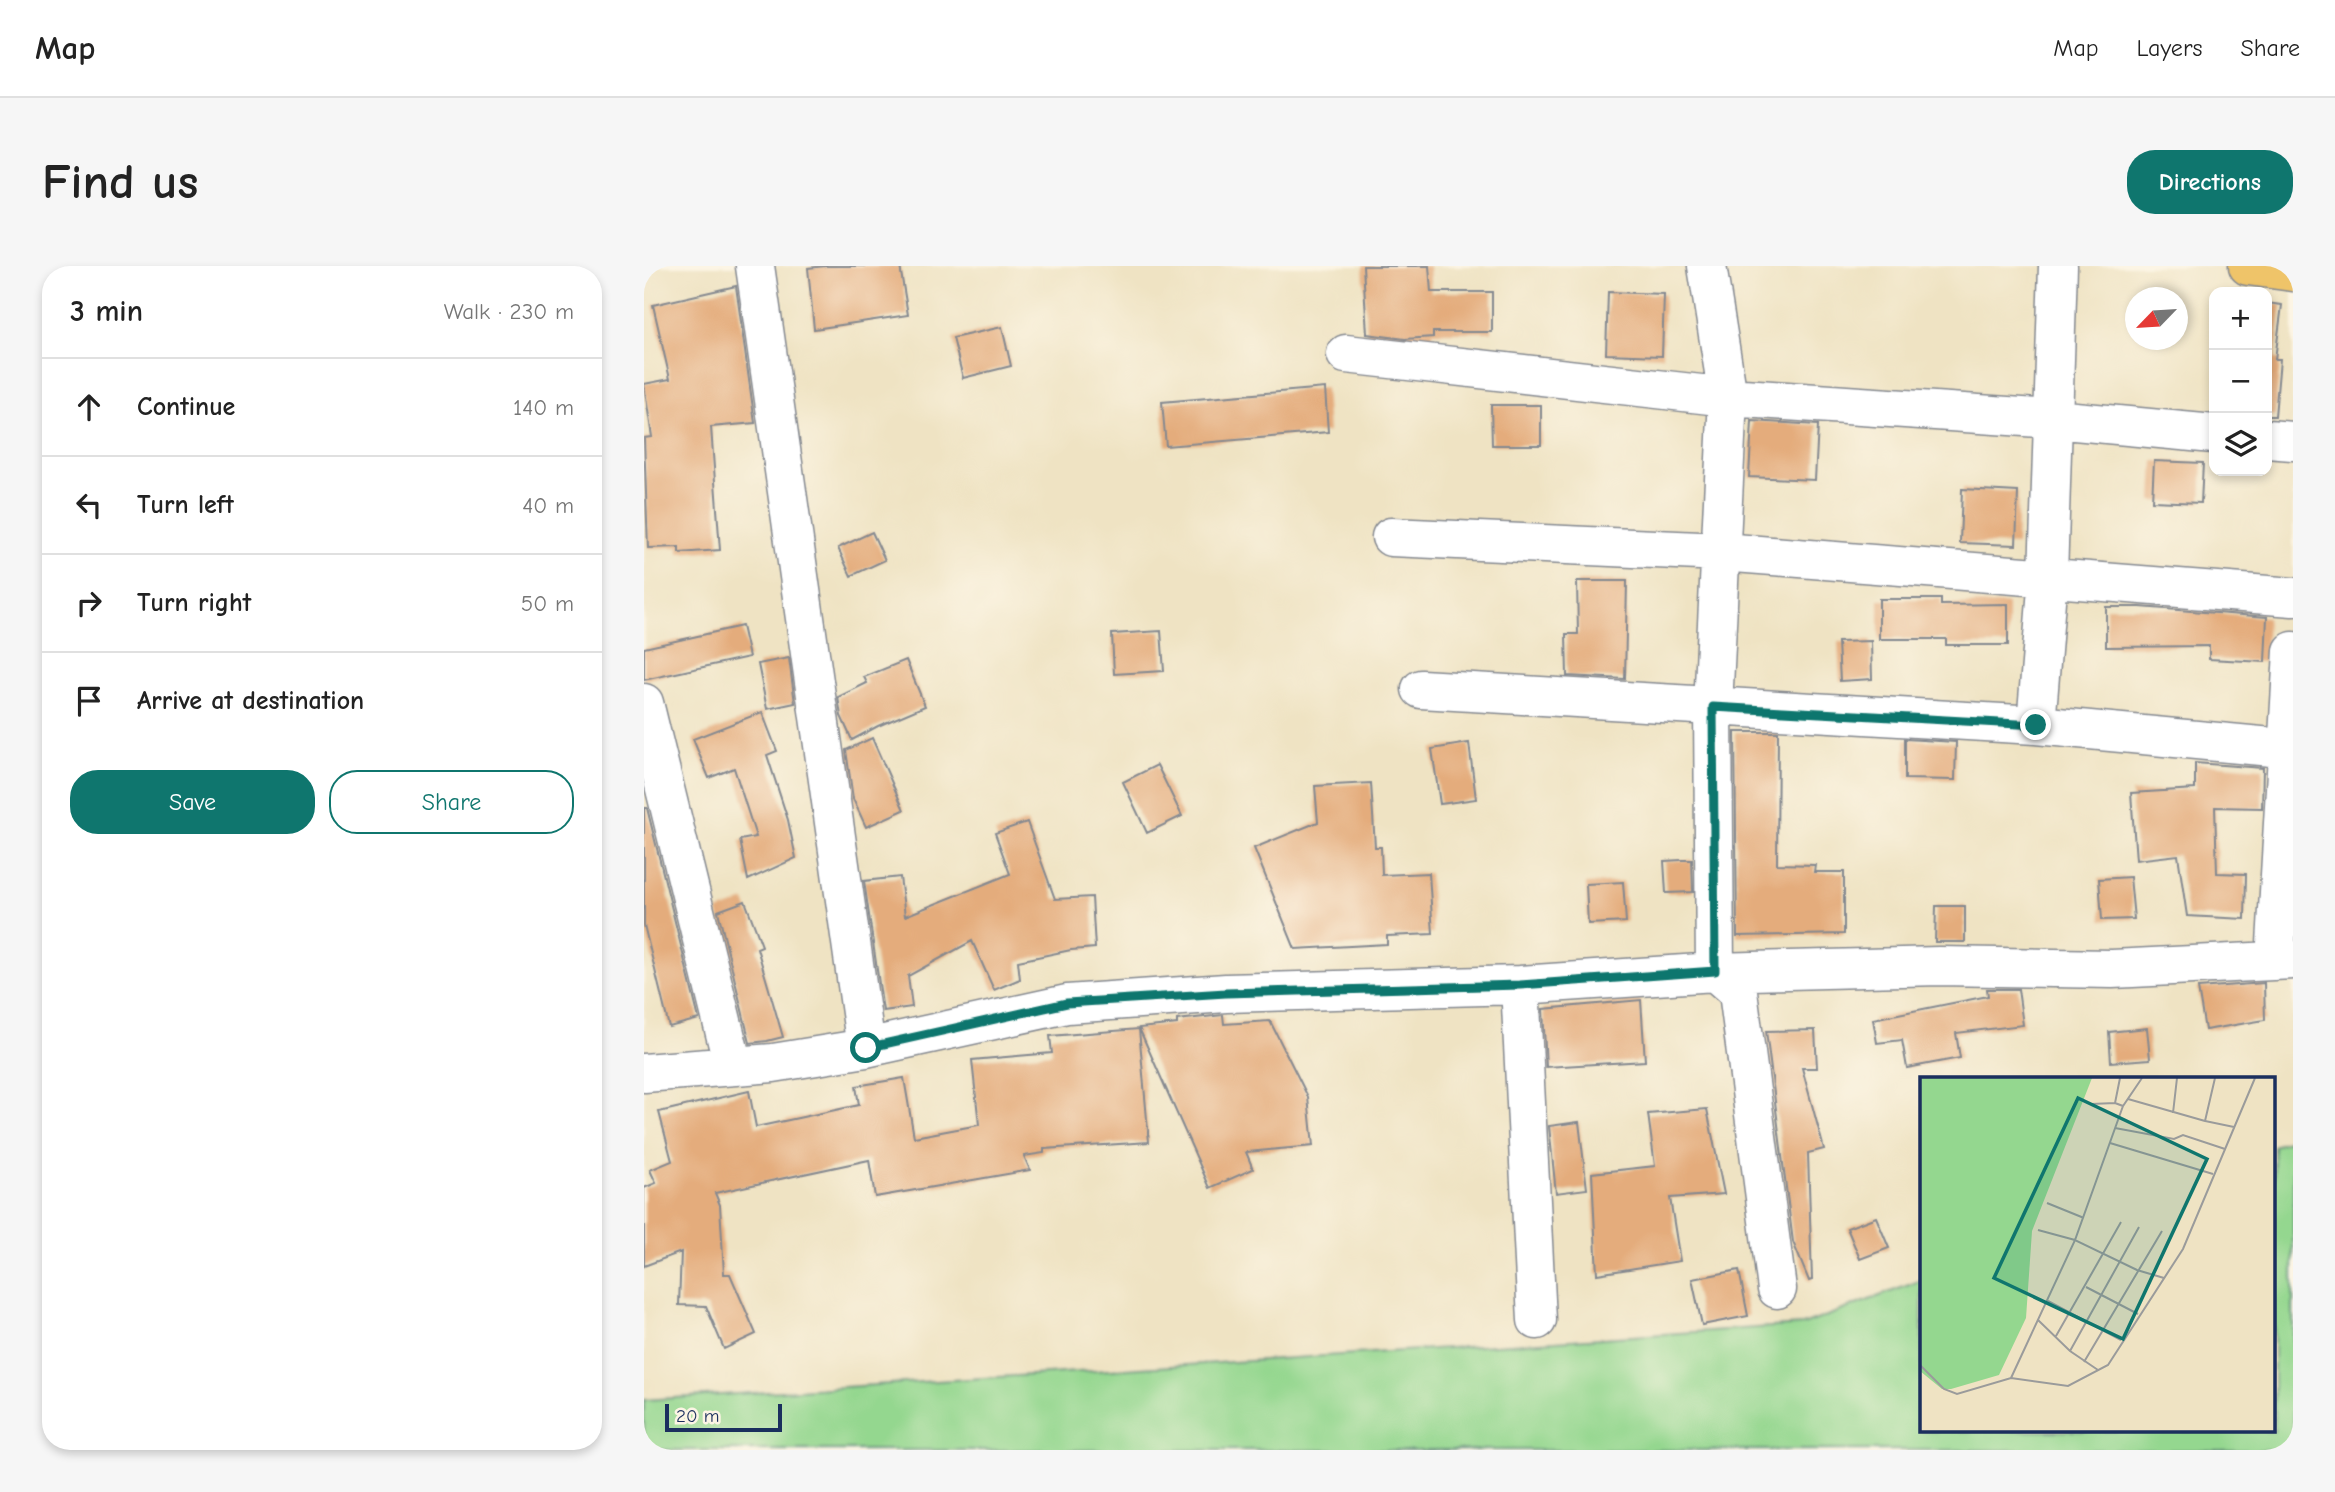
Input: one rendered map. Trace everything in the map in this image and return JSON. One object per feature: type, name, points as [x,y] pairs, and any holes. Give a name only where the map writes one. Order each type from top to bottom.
[{"type":"main road","points":[[2248,266],[2293,272]]},
{"type":"street","points":[[755,266],[866,1048]]},
{"type":"street","points":[[1707,266],[1728,397],[1713,707],[1715,971],[1738,992],[1777,1289]]},
{"type":"street","points":[[2036,725],[2048,576],[2058,266]]},
{"type":"street","points":[[1346,354],[1728,397],[2053,419],[2209,434]]},
{"type":"street","points":[[2272,439],[2293,441]]},
{"type":"street","points":[[1391,537],[1722,552],[2293,597]]},
{"type":"street","points":[[644,1073],[773,1063],[866,1048],[1067,1003],[1226,993],[1520,985],[1715,971],[1939,966],[2112,969],[2284,960],[2293,651]]},
{"type":"street","points":[[1421,689],[2036,725],[2291,748]]},
{"type":"street","points":[[644,703],[733,1066]]},
{"type":"street","points":[[1520,985],[1537,1320]]},
{"type":"green space","points":[[2293,1139],[2293,1450],[644,1450],[644,1400],[1803,1325],[1920,1281],[1920,1432],[2276,1432],[2276,1145]]},
{"type":"building","points":[[900,266],[908,315],[814,329],[808,268]]},
{"type":"building","points":[[1363,266],[1429,266],[1431,292],[1492,292],[1492,332],[1433,332],[1433,337],[1405,339],[1367,334]]},
{"type":"building","points":[[736,286],[755,423],[711,427],[720,550],[679,553],[679,547],[648,548],[644,438],[652,437],[644,384],[670,379],[653,305]]},
{"type":"building","points":[[1608,292],[1664,294],[1662,356],[1606,354]]},
{"type":"building","points":[[2272,304],[2282,305],[2275,359],[2280,359],[2275,416],[2272,416]]},
{"type":"building","points":[[1002,327],[1011,366],[963,378],[953,338]]},
{"type":"building","points":[[1325,388],[1328,432],[1166,446],[1162,402]]},
{"type":"building","points":[[1491,405],[1541,405],[1541,445],[1492,445]]},
{"type":"building","points":[[1752,421],[1818,425],[1815,480],[1749,477]]},
{"type":"building","points":[[2154,461],[2203,463],[2201,503],[2152,501]]},
{"type":"building","points":[[1962,489],[2018,492],[2016,545],[1960,543]]},
{"type":"building","points":[[872,532],[885,560],[851,576],[838,548]]},
{"type":"building","points":[[1577,581],[1627,581],[1625,679],[1567,676],[1566,634],[1578,634]]},
{"type":"building","points":[[1879,599],[1941,599],[1941,605],[2008,604],[2008,645],[1946,645],[1946,639],[1879,639]]},
{"type":"building","points":[[2106,607],[2140,607],[2267,617],[2265,662],[2209,659],[2209,646],[2106,647]]},
{"type":"building","points":[[742,626],[749,657],[644,680],[644,648]]},
{"type":"building","points":[[1161,631],[1164,671],[1114,674],[1112,634]]},
{"type":"building","points":[[1871,641],[1872,679],[1840,681],[1838,642]]},
{"type":"building","points":[[789,658],[795,703],[767,709],[758,664]]},
{"type":"building","points":[[906,660],[925,706],[852,740],[841,716],[838,697],[867,683],[864,677]]},
{"type":"building","points":[[762,712],[777,751],[767,755],[788,820],[796,858],[748,880],[740,840],[756,837],[734,768],[709,778],[693,739]]},
{"type":"building","points":[[1735,732],[1778,732],[1777,864],[1815,865],[1814,872],[1844,872],[1844,934],[1737,936]]},
{"type":"building","points":[[872,738],[904,810],[866,827],[853,799],[846,750]]},
{"type":"building","points":[[1905,739],[1956,742],[1955,780],[1905,779]]},
{"type":"building","points":[[1469,743],[1476,799],[1440,804],[1432,749]]},
{"type":"building","points":[[2195,763],[2263,768],[2262,808],[2215,807],[2217,873],[2246,874],[2245,919],[2187,916],[2178,855],[2136,860],[2131,793],[2195,789]]},
{"type":"building","points":[[1157,765],[1182,816],[1147,833],[1123,782]]},
{"type":"building","points":[[1371,783],[1375,847],[1381,847],[1382,875],[1429,873],[1433,934],[1387,936],[1387,944],[1295,949],[1254,848],[1318,822],[1315,786]]},
{"type":"building","points":[[644,808],[647,808],[699,1019],[669,1027],[644,925]]},
{"type":"building","points":[[1027,822],[1055,899],[1092,897],[1095,948],[1018,961],[1020,979],[994,990],[972,941],[908,976],[912,1007],[883,1011],[864,881],[900,877],[905,916],[1010,874],[995,833]]},
{"type":"building","points":[[1692,860],[1693,892],[1666,893],[1664,861]]},
{"type":"building","points":[[2130,877],[2134,919],[2102,920],[2099,879]]},
{"type":"building","points":[[1623,882],[1626,922],[1588,924],[1586,884]]},
{"type":"building","points":[[745,901],[762,946],[757,948],[783,1037],[750,1043],[718,911]]},
{"type":"building","points":[[1936,906],[1965,906],[1965,942],[1935,942]]},
{"type":"building","points":[[2264,983],[2265,1020],[2205,1030],[2198,988]]},
{"type":"building","points":[[1987,989],[2018,989],[2023,1025],[1956,1033],[1960,1058],[1907,1068],[1902,1040],[1877,1043],[1873,1019],[1988,996]]},
{"type":"building","points":[[1641,1000],[1645,1061],[1546,1067],[1543,1009]]},
{"type":"building","points":[[1223,1015],[1224,1024],[1270,1021],[1308,1097],[1313,1146],[1246,1152],[1253,1169],[1210,1188],[1139,1028]]},
{"type":"building","points":[[2147,1028],[2150,1059],[2111,1062],[2109,1032]]},
{"type":"building","points":[[1139,1029],[1149,1142],[1044,1149],[1044,1153],[1024,1156],[1030,1170],[875,1197],[869,1160],[715,1193],[720,1205],[724,1274],[730,1274],[756,1334],[724,1349],[706,1306],[679,1305],[681,1252],[644,1266],[644,1188],[656,1183],[650,1170],[672,1161],[659,1112],[749,1091],[756,1127],[859,1105],[856,1086],[904,1078],[914,1137],[979,1125],[972,1060],[1052,1053],[1050,1036]]},
{"type":"building","points":[[1815,1030],[1817,1068],[1802,1068],[1824,1149],[1808,1153],[1812,1280],[1809,1281],[1793,1242],[1766,1031]]},
{"type":"building","points":[[1707,1109],[1724,1194],[1670,1198],[1680,1261],[1597,1274],[1592,1173],[1655,1166],[1648,1114]]},
{"type":"building","points":[[1579,1122],[1587,1189],[1556,1193],[1549,1126]]},
{"type":"building","points":[[1876,1217],[1889,1248],[1860,1259],[1847,1228]]},
{"type":"building","points":[[1739,1270],[1748,1316],[1702,1325],[1692,1279]]},
{"type":"route","points":[[866,1048],[1067,1003],[1226,993],[1520,985],[1715,971],[1713,707],[2036,725]]}]
